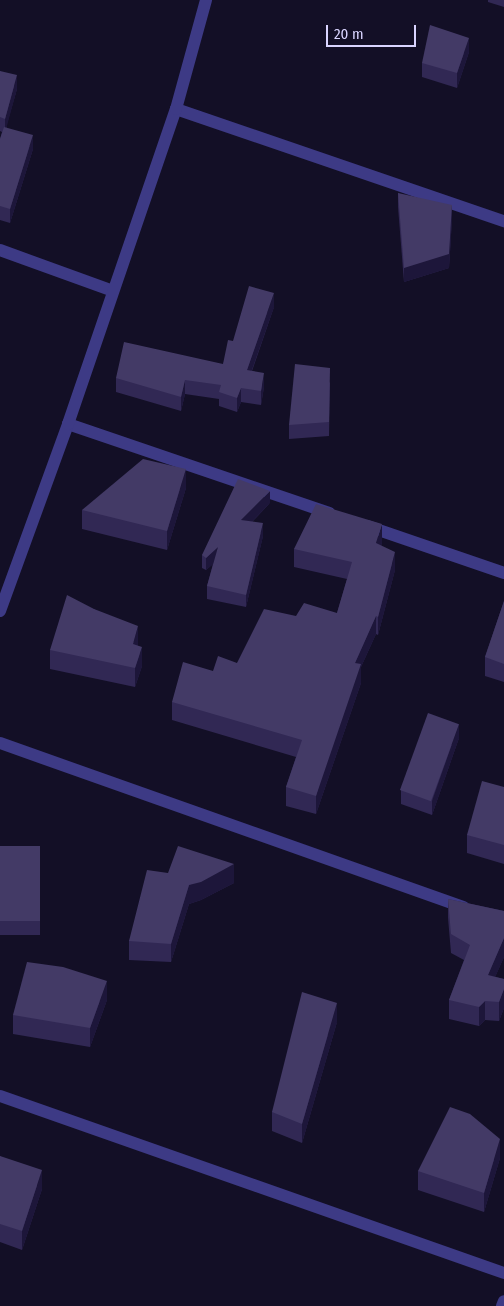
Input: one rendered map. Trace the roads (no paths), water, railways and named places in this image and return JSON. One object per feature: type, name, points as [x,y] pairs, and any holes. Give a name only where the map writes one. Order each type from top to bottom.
[{"type":"street","points":[[1,605],[68,424],[176,109],[206,0]]},
{"type":"street","points":[[176,109],[504,221]]},
{"type":"street","points":[[0,250],[113,291]]},
{"type":"street","points":[[68,424],[337,516]]},
{"type":"street","points":[[356,522],[504,573]]},
{"type":"street","points":[[0,742],[476,911]]},
{"type":"street","points":[[0,1096],[504,1273]]},
{"type":"street","points":[[502,1306],[504,1301]]}]
